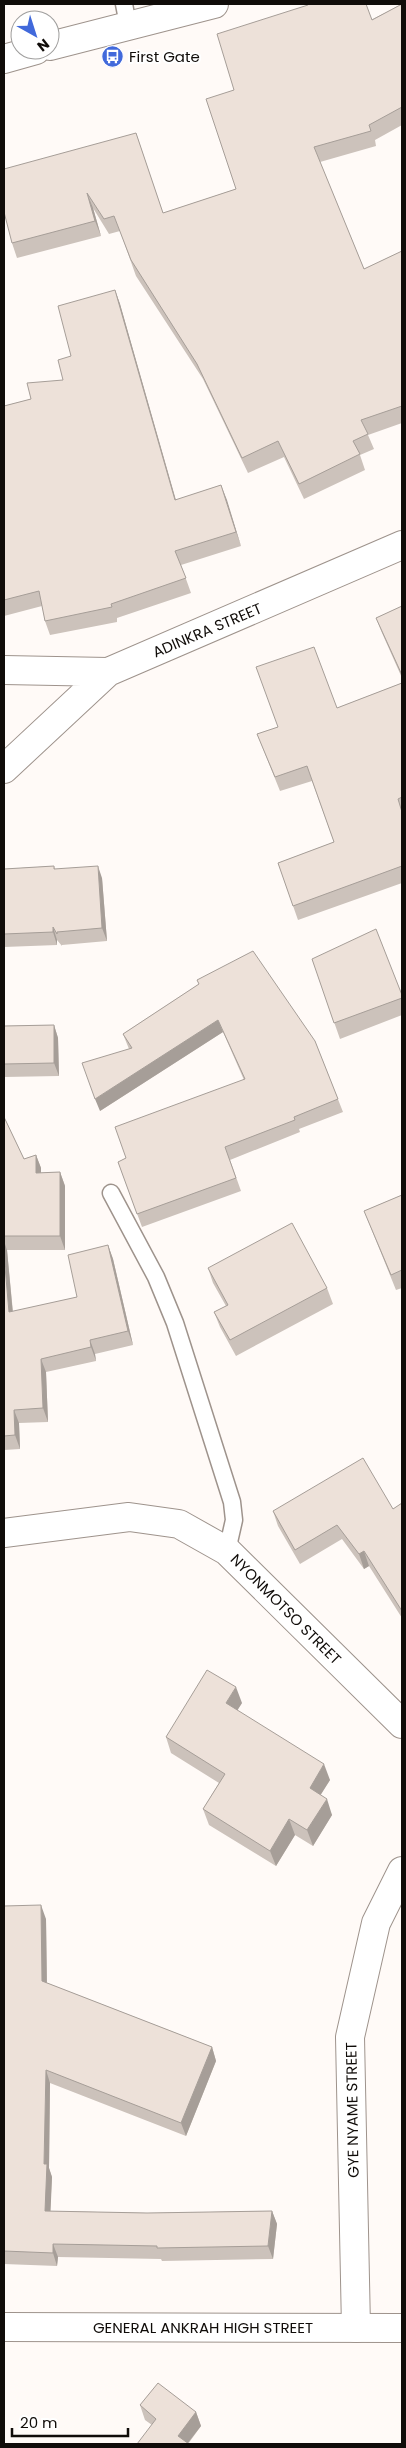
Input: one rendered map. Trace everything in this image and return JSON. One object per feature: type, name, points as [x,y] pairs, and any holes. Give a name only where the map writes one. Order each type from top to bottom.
[{"type":"street","points":[[60,42],[126,14],[214,4]]},
{"type":"street","name":"ADINKRA STREET","points":[[4,670],[108,672],[402,545]]},
{"type":"street","points":[[4,768],[108,672]]},
{"type":"street","name":"NYONMOTSO STREET","points":[[4,1533],[129,1517],[179,1524],[227,1550],[402,1724]]},
{"type":"street","name":"GYE NYAME STREET","points":[[356,2328],[350,2037],[376,1923],[402,1871]]},
{"type":"street","name":"GENERAL ANKRAH HIGH STREET","points":[[4,2327],[402,2328]]},
{"type":"lane","points":[[111,1193],[156,1277],[175,1323],[232,1502],[234,1520],[227,1550]]},
{"type":"building","points":[[307,4],[366,4],[372,20],[402,4],[402,107],[369,125],[371,131],[314,147],[364,269],[402,251],[402,406],[361,420],[368,434],[353,441],[360,454],[299,484],[278,441],[242,458],[197,364],[131,260],[114,216],[104,219],[87,193],[95,221],[12,243],[4,212],[4,169],[136,133],[163,213],[236,189],[206,99],[234,90],[217,34]]},
{"type":"building","points":[[115,290],[175,500],[221,485],[236,532],[175,551],[186,578],[111,604],[112,607],[45,621],[39,591],[4,600],[4,406],[31,399],[27,383],[63,380],[58,360],[71,356],[58,306]]},
{"type":"building","points":[[402,606],[402,675],[376,618]]},
{"type":"building","points":[[314,647],[337,708],[402,683],[402,797],[398,799],[402,812],[402,866],[293,906],[278,863],[334,842],[307,766],[275,777],[257,734],[278,727],[256,667]]},
{"type":"building","points":[[54,866],[54,869],[98,866],[102,928],[57,932],[57,934],[53,927],[53,932],[4,934],[4,869]]},
{"type":"building","points":[[376,929],[402,998],[334,1023],[312,959]]},
{"type":"building","points":[[253,951],[315,1041],[338,1099],[294,1117],[295,1120],[225,1147],[236,1178],[137,1214],[118,1162],[126,1158],[115,1127],[245,1079],[218,1020],[95,1099],[82,1063],[132,1048],[123,1034],[199,984],[197,980]]},
{"type":"building","points":[[54,1025],[54,1063],[4,1064],[4,1026]]},
{"type":"building","points":[[4,1117],[24,1159],[36,1155],[36,1173],[60,1172],[60,1236],[4,1236]]},
{"type":"building","points":[[402,1195],[402,1270],[391,1275],[364,1211]]},
{"type":"building","points":[[292,1223],[327,1288],[230,1340],[214,1312],[228,1305],[208,1268]]},
{"type":"building","points":[[108,1245],[128,1331],[90,1340],[91,1347],[41,1359],[43,1408],[14,1410],[15,1435],[4,1436],[4,1255],[9,1312],[77,1297],[68,1255]]},
{"type":"building","points":[[363,1458],[393,1509],[402,1503],[402,1611],[364,1551],[359,1554],[337,1525],[295,1550],[273,1511]]},
{"type":"building","points":[[207,1670],[236,1687],[226,1703],[324,1764],[310,1788],[327,1799],[307,1830],[289,1819],[270,1851],[203,1809],[225,1774],[166,1737]]},
{"type":"building","points":[[41,1905],[42,1981],[212,2047],[181,2123],[46,2070],[44,2164],[47,2164],[45,2211],[147,2213],[272,2211],[268,2246],[157,2248],[157,2246],[53,2244],[53,2253],[4,2251],[4,1906]]},
{"type":"building","points":[[158,2383],[196,2412],[178,2436],[189,2444],[137,2444],[156,2419],[140,2405]]},
{"type":"place","name":"First Gate","points":[[113,56]]}]
